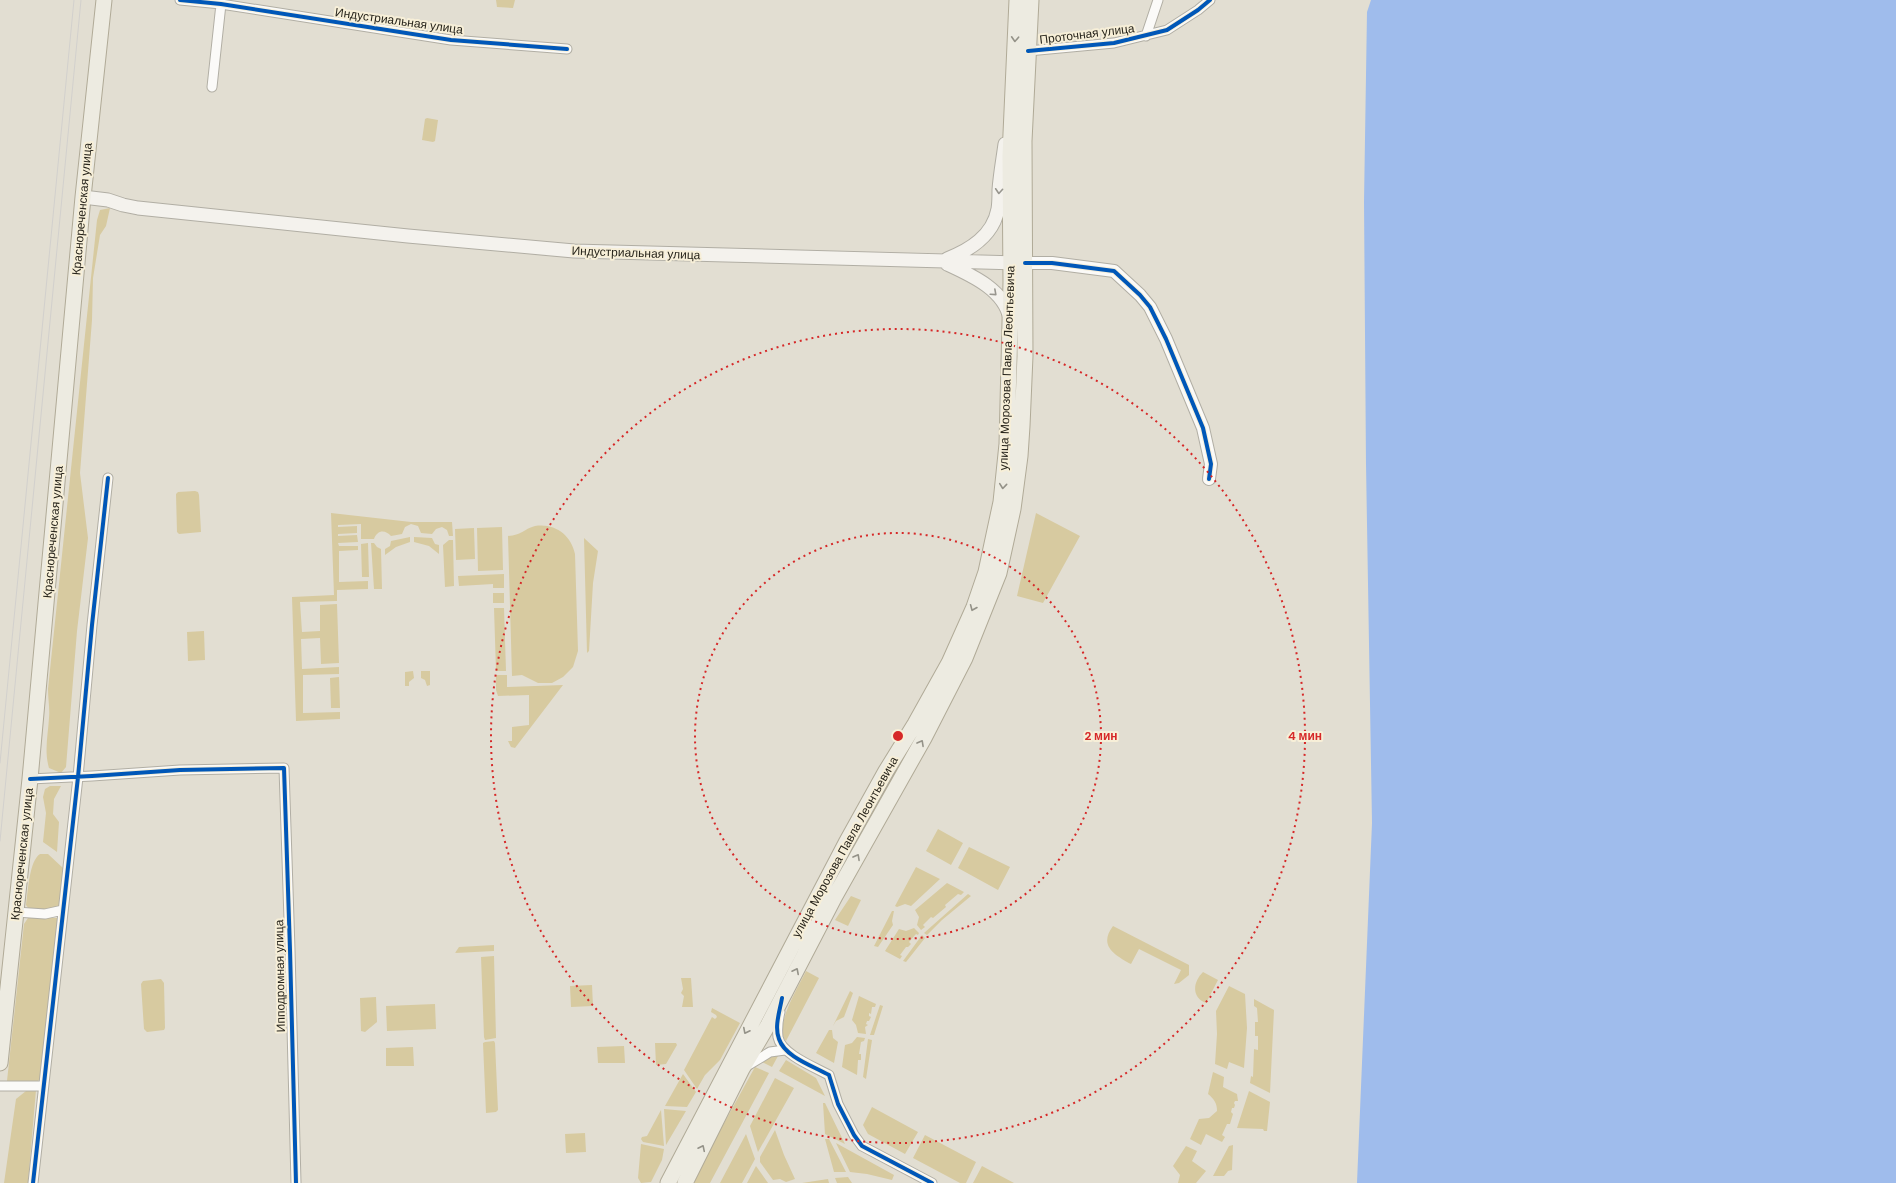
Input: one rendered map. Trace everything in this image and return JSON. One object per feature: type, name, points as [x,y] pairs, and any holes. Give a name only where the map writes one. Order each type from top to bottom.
[{"type":"main road","name":"Краснореченская улица","points":[[0,1063],[30,779],[83,197],[104,0]]},
{"type":"main road","name":"улица Морозова Павла Леонтьевича","points":[[685,1183],[742,1069],[768,1025],[836,896],[924,738],[966,658],[999,573],[1013,509],[1020,456],[1025,356],[1010,156],[1017,0]]},
{"type":"main road","name":"улица Морозова Павла Леонтьевича","points":[[668,1183],[846,843],[949,663],[974,606],[986,572],[1001,502],[1007,444],[1011,298],[1018,263],[1031,0]]},
{"type":"main road","points":[[942,262],[964,252],[977,243],[987,234],[994,223],[998,209],[1005,142],[1012,111]]},
{"type":"main road","name":"Индустриальная улица","points":[[83,197],[108,200],[138,208],[574,252],[1018,263]]},
{"type":"main road","points":[[942,262],[976,278],[1001,299],[1010,317],[1010,350]]},
{"type":"street","name":"Индустриальная улица","points":[[180,0],[221,4],[451,40],[567,49]]},
{"type":"street","points":[[1146,36],[1158,0]]},
{"type":"street","name":"Проточная улица","points":[[1028,51],[1114,43],[1146,36],[1167,30],[1198,10],[1210,0]]},
{"type":"street","points":[[212,87],[221,4]]},
{"type":"street","points":[[1018,263],[1052,263],[1114,271],[1140,295],[1150,307],[1166,339],[1203,428],[1211,464],[1209,479]]},
{"type":"street","points":[[33,1183],[42,1086],[78,777],[108,478]]},
{"type":"street","name":"Ипподромная улица","points":[[78,777],[180,770],[284,768],[296,1183]]},
{"type":"street","points":[[30,779],[78,777]]},
{"type":"street","points":[[16,912],[45,914],[63,910]]},
{"type":"street","points":[[782,998],[778,1023],[778,1038],[785,1050],[829,1075],[838,1104],[854,1135],[862,1146],[932,1183]]},
{"type":"street","points":[[742,1069],[770,1052],[785,1050]]},
{"type":"street","points":[[0,1086],[42,1086]]},
{"type":"shaded area","points":[[496,0],[515,0],[513,8],[497,7]]},
{"type":"shaded area","points":[[425,119],[438,120],[435,141],[433,142],[422,140]]},
{"type":"shaded area","points":[[110,208],[106,226],[100,235],[93,278],[92,320],[80,473],[88,538],[77,631],[66,767],[61,773],[49,768],[48,762],[48,689],[97,220],[100,210]]},
{"type":"shaded area","points":[[178,492],[198,492],[199,495],[201,532],[179,534],[177,532],[176,494]]},
{"type":"shaded area","points":[[331,513],[411,522],[452,522],[453,536],[449,536],[447,530],[442,527],[436,529],[432,534],[421,533],[418,526],[411,524],[405,527],[402,534],[391,536],[386,532],[379,532],[374,539],[361,539],[361,524],[338,525],[338,527],[357,526],[357,533],[338,534],[338,536],[357,535],[358,542],[338,543],[339,546],[358,546],[358,550],[339,551],[339,582],[368,581],[368,589],[337,590],[337,601],[300,602],[302,632],[320,631],[320,605],[337,604],[339,663],[321,664],[320,638],[301,639],[302,669],[339,667],[339,674],[303,675],[303,713],[340,712],[340,719],[296,721],[292,597],[334,595]]},
{"type":"shaded area","points":[[1036,513],[1080,536],[1043,603],[1017,596]]},
{"type":"shaded area","points":[[535,526],[549,526],[561,532],[570,541],[575,554],[578,651],[573,667],[563,677],[552,683],[538,683],[522,675],[512,676],[508,536],[516,535]]},
{"type":"shaded area","points":[[502,527],[503,570],[478,571],[477,528]]},
{"type":"shaded area","points":[[474,528],[475,559],[456,560],[455,529]]},
{"type":"shaded area","points":[[410,537],[410,542],[396,547],[385,555],[385,549],[390,546],[391,541]]},
{"type":"shaded area","points":[[414,537],[432,538],[435,544],[439,545],[439,554],[429,546],[414,542]]},
{"type":"shaded area","points":[[584,538],[598,551],[593,583],[589,651],[587,653]]},
{"type":"shaded area","points":[[449,540],[453,540],[454,586],[445,587],[443,545]]},
{"type":"shaded area","points":[[368,543],[369,577],[362,577],[361,544]]},
{"type":"shaded area","points":[[371,543],[374,543],[381,549],[382,589],[374,589]]},
{"type":"shaded area","points":[[504,574],[504,588],[493,588],[493,584],[459,586],[458,576]]},
{"type":"shaded area","points":[[493,593],[504,593],[504,603],[493,603]]},
{"type":"shaded area","points":[[494,608],[504,608],[506,671],[496,671]]},
{"type":"shaded area","points":[[204,631],[205,660],[188,661],[187,632]]},
{"type":"shaded area","points":[[413,671],[414,678],[409,682],[409,686],[405,686],[405,672]]},
{"type":"shaded area","points":[[421,671],[430,671],[430,685],[427,686],[425,680],[421,678]]},
{"type":"shaded area","points":[[496,675],[507,675],[507,687],[563,685],[515,748],[511,747],[508,741],[512,741],[512,727],[529,725],[529,695],[498,696],[496,690]]},
{"type":"shaded area","points":[[339,677],[340,708],[331,708],[330,678]]},
{"type":"shaded area","points":[[50,786],[61,786],[54,799],[53,814],[59,822],[57,852],[43,842],[46,813],[43,797],[45,789]]},
{"type":"shaded area","points":[[938,829],[963,843],[951,865],[926,851]]},
{"type":"shaded area","points":[[969,847],[1010,867],[998,890],[958,868]]},
{"type":"shaded area","points":[[40,854],[48,854],[63,868],[61,906],[57,910],[29,909],[26,905],[31,870],[33,863]]},
{"type":"shaded area","points":[[916,867],[940,879],[911,906],[905,904],[897,907],[895,906]]},
{"type":"shaded area","points":[[947,883],[964,892],[961,895],[958,894],[945,905],[946,907],[933,918],[931,917],[923,925],[925,927],[921,930],[917,925],[919,917],[915,910]]},
{"type":"shaded area","points":[[968,894],[971,896],[942,920],[927,935],[924,933]]},
{"type":"shaded area","points":[[851,896],[861,900],[848,926],[835,920]]},
{"type":"shaded area","points":[[892,911],[894,911],[892,921],[893,925],[878,947],[874,946]]},
{"type":"shaded area","points":[[28,918],[59,918],[42,1076],[38,1081],[7,1081],[24,924]]},
{"type":"shaded area","points":[[1113,926],[1189,965],[1189,975],[1179,983],[1174,984],[1181,970],[1139,949],[1131,964],[1119,957],[1110,949],[1107,939]]},
{"type":"shaded area","points":[[914,928],[919,933],[918,935],[916,934],[909,942],[911,944],[906,947],[900,955],[902,956],[900,959],[885,951],[899,929],[906,931]]},
{"type":"shaded area","points":[[922,935],[925,938],[906,962],[903,961]]},
{"type":"shaded area","points":[[494,945],[494,951],[455,953],[459,947]]},
{"type":"shaded area","points":[[494,956],[496,1038],[485,1040],[481,957]]},
{"type":"shaded area","points":[[806,971],[819,978],[786,1041],[783,1035],[783,1026],[788,1006]]},
{"type":"shaded area","points":[[1203,972],[1218,980],[1206,1003],[1198,997],[1195,989],[1197,980]]},
{"type":"shaded area","points":[[681,978],[691,978],[693,1007],[682,1007],[684,996],[681,993],[683,989]]},
{"type":"shaded area","points":[[161,979],[164,983],[165,1028],[164,1030],[147,1032],[144,1029],[141,984],[143,981]]},
{"type":"shaded area","points":[[592,985],[593,1006],[571,1007],[570,986]]},
{"type":"shaded area","points":[[1229,986],[1245,994],[1247,1028],[1244,1068],[1229,1062],[1227,1069],[1215,1064],[1217,1034],[1216,1011]]},
{"type":"shaded area","points":[[850,991],[853,993],[844,1017],[836,1021],[833,1026]]},
{"type":"shaded area","points":[[859,996],[876,1004],[875,1007],[872,1007],[871,1014],[869,1013],[869,1016],[871,1017],[869,1021],[867,1021],[866,1024],[868,1025],[865,1027],[866,1034],[858,1033],[856,1025],[852,1020]]},
{"type":"shaded area","points":[[376,997],[377,1022],[365,1032],[361,1031],[360,998]]},
{"type":"shaded area","points":[[1254,999],[1274,1010],[1270,1093],[1250,1083],[1251,1076],[1253,1077],[1254,1049],[1258,1050],[1258,1036],[1255,1036],[1255,1022],[1258,1022],[1257,1008],[1254,1006]]},
{"type":"shaded area","points":[[435,1004],[436,1029],[387,1031],[386,1006]]},
{"type":"shaded area","points":[[880,1005],[883,1006],[874,1035],[870,1035]]},
{"type":"shaded area","points":[[712,1008],[740,1023],[720,1060],[705,1075],[697,1089],[684,1070],[712,1017],[715,1019],[717,1017],[711,1012]]},
{"type":"shaded area","points":[[829,1030],[832,1030],[833,1038],[838,1042],[834,1063],[816,1053]]},
{"type":"shaded area","points":[[857,1037],[865,1038],[864,1041],[861,1042],[859,1054],[861,1054],[861,1060],[858,1060],[857,1075],[842,1067],[845,1045],[852,1043]]},
{"type":"shaded area","points":[[868,1039],[872,1040],[866,1079],[863,1077]]},
{"type":"shaded area","points":[[494,1041],[498,1110],[496,1112],[486,1113],[483,1043]]},
{"type":"shaded area","points":[[655,1043],[676,1043],[677,1045],[666,1064],[656,1065]]},
{"type":"shaded area","points":[[624,1046],[625,1063],[598,1063],[597,1047]]},
{"type":"shaded area","points":[[413,1047],[414,1066],[386,1066],[386,1048]]},
{"type":"shaded area","points":[[773,1056],[778,1056],[772,1067],[760,1061]]},
{"type":"shaded area","points":[[786,1060],[816,1078],[825,1096],[779,1071]]},
{"type":"shaded area","points":[[755,1067],[769,1073],[710,1183],[693,1183],[701,1165]]},
{"type":"shaded area","points":[[1213,1072],[1224,1077],[1223,1087],[1237,1094],[1238,1101],[1235,1101],[1234,1108],[1232,1108],[1231,1112],[1233,1114],[1230,1124],[1227,1124],[1222,1135],[1225,1137],[1222,1142],[1206,1134],[1201,1145],[1190,1139],[1199,1119],[1209,1118],[1217,1111],[1215,1101],[1208,1094]]},
{"type":"shaded area","points":[[683,1074],[696,1092],[687,1107],[665,1106]]},
{"type":"shaded area","points":[[775,1078],[794,1088],[758,1152],[750,1126]]},
{"type":"shaded area","points":[[36,1090],[28,1183],[4,1183],[16,1099],[26,1091]]},
{"type":"shaded area","points":[[1249,1091],[1270,1102],[1267,1131],[1264,1131],[1263,1129],[1237,1128]]},
{"type":"shaded area","points":[[823,1103],[825,1103],[845,1144],[825,1134]]},
{"type":"shaded area","points":[[872,1107],[918,1132],[905,1154],[868,1134],[863,1125]]},
{"type":"shaded area","points":[[664,1109],[686,1111],[666,1145]]},
{"type":"shaded area","points":[[661,1110],[664,1146],[643,1142],[641,1139],[642,1137],[647,1136]]},
{"type":"shaded area","points":[[775,1130],[795,1179],[786,1182],[780,1179],[773,1180],[760,1162],[760,1157]]},
{"type":"shaded area","points":[[585,1133],[586,1152],[566,1153],[565,1134]]},
{"type":"shaded area","points":[[746,1134],[755,1159],[742,1183],[720,1183]]},
{"type":"shaded area","points":[[925,1135],[976,1162],[966,1183],[960,1183],[913,1158]]},
{"type":"shaded area","points":[[825,1139],[829,1139],[846,1172],[834,1172]]},
{"type":"shaded area","points":[[836,1143],[894,1175],[892,1180],[867,1174],[850,1172]]},
{"type":"shaded area","points":[[641,1144],[664,1149],[662,1160],[651,1182],[641,1183],[638,1178]]},
{"type":"shaded area","points":[[1233,1145],[1232,1170],[1228,1171],[1224,1176],[1213,1176],[1229,1146]]},
{"type":"shaded area","points":[[1186,1146],[1197,1151],[1192,1161],[1206,1171],[1196,1183],[1178,1183],[1180,1175],[1173,1166]]},
{"type":"shaded area","points":[[756,1166],[768,1183],[747,1183]]},
{"type":"shaded area","points":[[982,1166],[1014,1183],[973,1183]]},
{"type":"shaded area","points":[[848,1177],[852,1183],[837,1183],[835,1178]]},
{"type":"shaded area","points":[[828,1179],[829,1183],[802,1183]]},
{"type":"water","points":[[1371,0],[1896,0],[1896,1183],[1357,1183],[1372,823],[1366,464],[1364,202],[1367,12]]},
{"type":"tram line","points":[[0,763],[74,0]]},
{"type":"tram line","points":[[0,841],[81,0]]},
{"type":"cycle path","points":[[180,0],[221,4],[451,40],[567,49]]},
{"type":"cycle path","points":[[1028,51],[1114,43],[1167,30],[1198,10],[1210,0]]},
{"type":"cycle path","points":[[1025,263],[1052,263],[1114,271],[1140,295],[1150,307],[1166,339],[1203,428],[1211,464],[1209,479]]},
{"type":"cycle path","points":[[33,1183],[78,777],[92,625],[108,478]]},
{"type":"cycle path","points":[[30,779],[180,770],[284,768],[296,1183]]},
{"type":"cycle path","points":[[782,998],[777,1029],[782,1045],[793,1056],[829,1075],[838,1104],[854,1135],[862,1146],[932,1183]]}]
